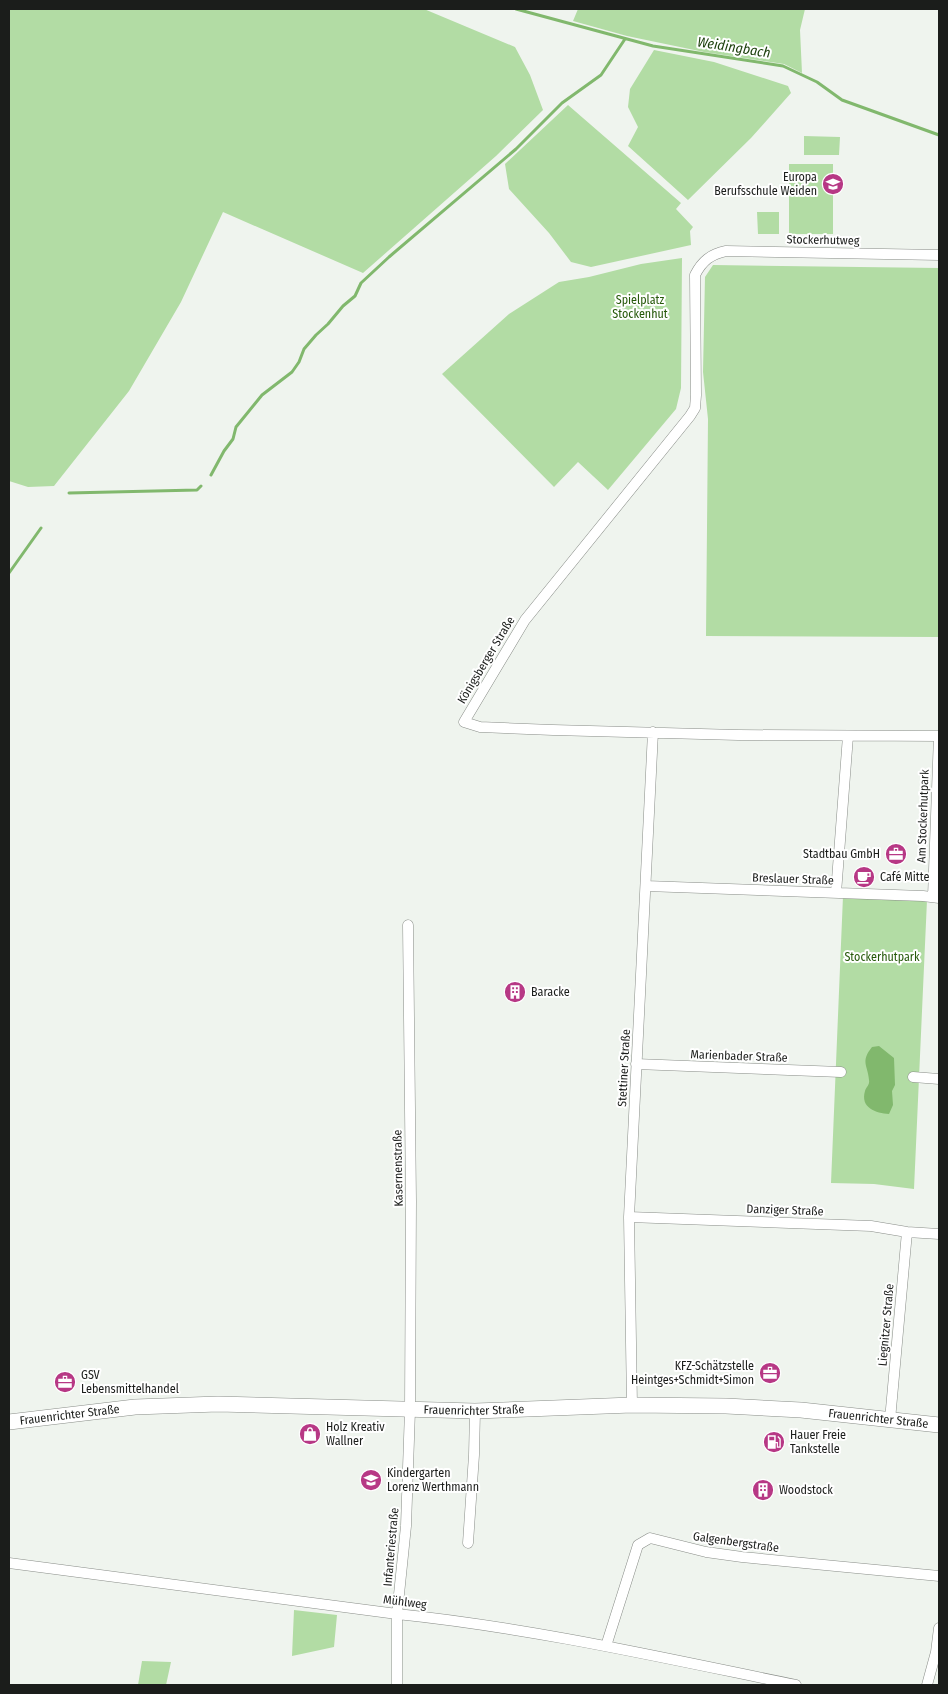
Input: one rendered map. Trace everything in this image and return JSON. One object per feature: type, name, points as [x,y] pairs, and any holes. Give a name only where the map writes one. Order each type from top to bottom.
[{"type":"main road","name":"Frauenrichter Straße","points":[[9,1422],[135,1407],[178,1404],[475,1411],[632,1405],[758,1407],[939,1425]]},
{"type":"street","name":"Stockerhutweg","points":[[708,258],[715,253],[726,251],[939,255]]},
{"type":"street","name":"Königsberger Straße","points":[[708,258],[701,264],[695,275],[695,408],[525,620],[464,722],[480,727],[848,736],[939,736]]},
{"type":"street","name":"Stettiner Straße","points":[[632,1405],[629,1217],[653,732]]},
{"type":"street","points":[[836,894],[848,736]]},
{"type":"street","name":"Am Stockerhutpark","points":[[936,897],[939,736]]},
{"type":"street","name":"Breslauer Straße","points":[[646,886],[936,897]]},
{"type":"street","name":"Kasernenstraße","points":[[408,926],[411,1201],[410,1410]]},
{"type":"street","name":"Marienbader Straße","points":[[636,1064],[841,1072]]},
{"type":"street","points":[[913,1077],[939,1079]]},
{"type":"street","name":"Danziger Straße","points":[[629,1217],[871,1226],[907,1232],[939,1234]]},
{"type":"street","name":"Liegnitzer Straße","points":[[890,1420],[907,1232]]},
{"type":"street","name":"Infanteriestraße","points":[[397,1685],[397,1614],[406,1526],[410,1410]]},
{"type":"street","points":[[468,1543],[475,1411]]},
{"type":"street","name":"Galgenbergstraße","points":[[606,1646],[638,1545],[650,1538],[706,1552],[733,1556],[939,1576]]},
{"type":"street","name":"Mühlweg","points":[[9,1563],[462,1621],[606,1646],[796,1685]]},
{"type":"street","points":[[926,1685],[936,1652],[939,1628]]},
{"type":"green space","points":[[9,9],[424,9],[515,47],[530,75],[543,110],[496,156],[363,273],[223,212],[181,302],[129,391],[54,486],[28,487],[9,481]]},
{"type":"green space","points":[[578,9],[805,9],[800,30],[802,73],[784,64],[704,52],[627,36],[573,21]]},
{"type":"green space","points":[[654,50],[714,62],[788,86],[791,93],[751,138],[688,200],[628,146],[638,127],[628,107],[630,89]]},
{"type":"green space","points":[[568,105],[681,203],[676,209],[693,227],[690,231],[691,245],[591,267],[571,262],[549,233],[509,189],[505,164]]},
{"type":"green space","points":[[804,136],[840,137],[839,155],[804,155]]},
{"type":"green space","points":[[789,164],[833,164],[833,234],[789,234]]},
{"type":"green space","points":[[757,212],[779,212],[779,234],[758,234]]},
{"type":"green space","name":"Spielplatz Stockenhut","points":[[682,258],[681,388],[676,409],[608,490],[578,462],[554,487],[442,374],[509,314],[559,282],[589,277],[641,264]]},
{"type":"green space","points":[[713,265],[939,268],[939,637],[706,636],[708,419],[703,372],[705,277]]},
{"type":"green space","name":"Stockerhutpark","points":[[843,896],[927,900],[914,1189],[874,1184],[831,1183]]},
{"type":"green space","points":[[294,1610],[337,1615],[334,1647],[292,1656]]},
{"type":"green space","points":[[142,1661],[171,1662],[166,1685],[138,1685]]},
{"type":"shaded area","points":[[879,1046],[894,1058],[895,1085],[892,1091],[893,1105],[889,1114],[874,1111],[867,1105],[864,1097],[869,1082],[866,1056],[872,1047]]},
{"type":"waterway","name":"Weidingbach","points":[[516,9],[653,46],[783,66],[817,82],[842,100],[939,135]]},
{"type":"waterway","points":[[211,475],[233,439],[236,427],[262,395],[292,372],[299,362],[304,349],[343,306],[355,296],[361,283],[516,149],[562,103],[601,75],[625,39]]},
{"type":"waterway","points":[[69,493],[197,490],[201,486]]},
{"type":"waterway","points":[[9,573],[41,528]]},
{"type":"place","name":"Europa Berufsschule Weiden","points":[[833,184]]},
{"type":"place","name":"Stadtbau GmbH","points":[[896,854]]},
{"type":"place","name":"Café Mitte","points":[[864,877]]},
{"type":"place","name":"Baracke","points":[[515,992]]},
{"type":"place","name":"KFZ-Schätzstelle Heintges+Schmidt+Simon","points":[[770,1373]]},
{"type":"place","name":"GSV Lebensmittelhandel","points":[[65,1382]]},
{"type":"place","name":"Holz Kreativ Wallner","points":[[310,1434]]},
{"type":"place","name":"Hauer Freie Tankstelle","points":[[774,1442]]},
{"type":"place","name":"Kindergarten Lorenz Werthmann","points":[[371,1480]]},
{"type":"place","name":"Woodstock","points":[[763,1490]]}]
